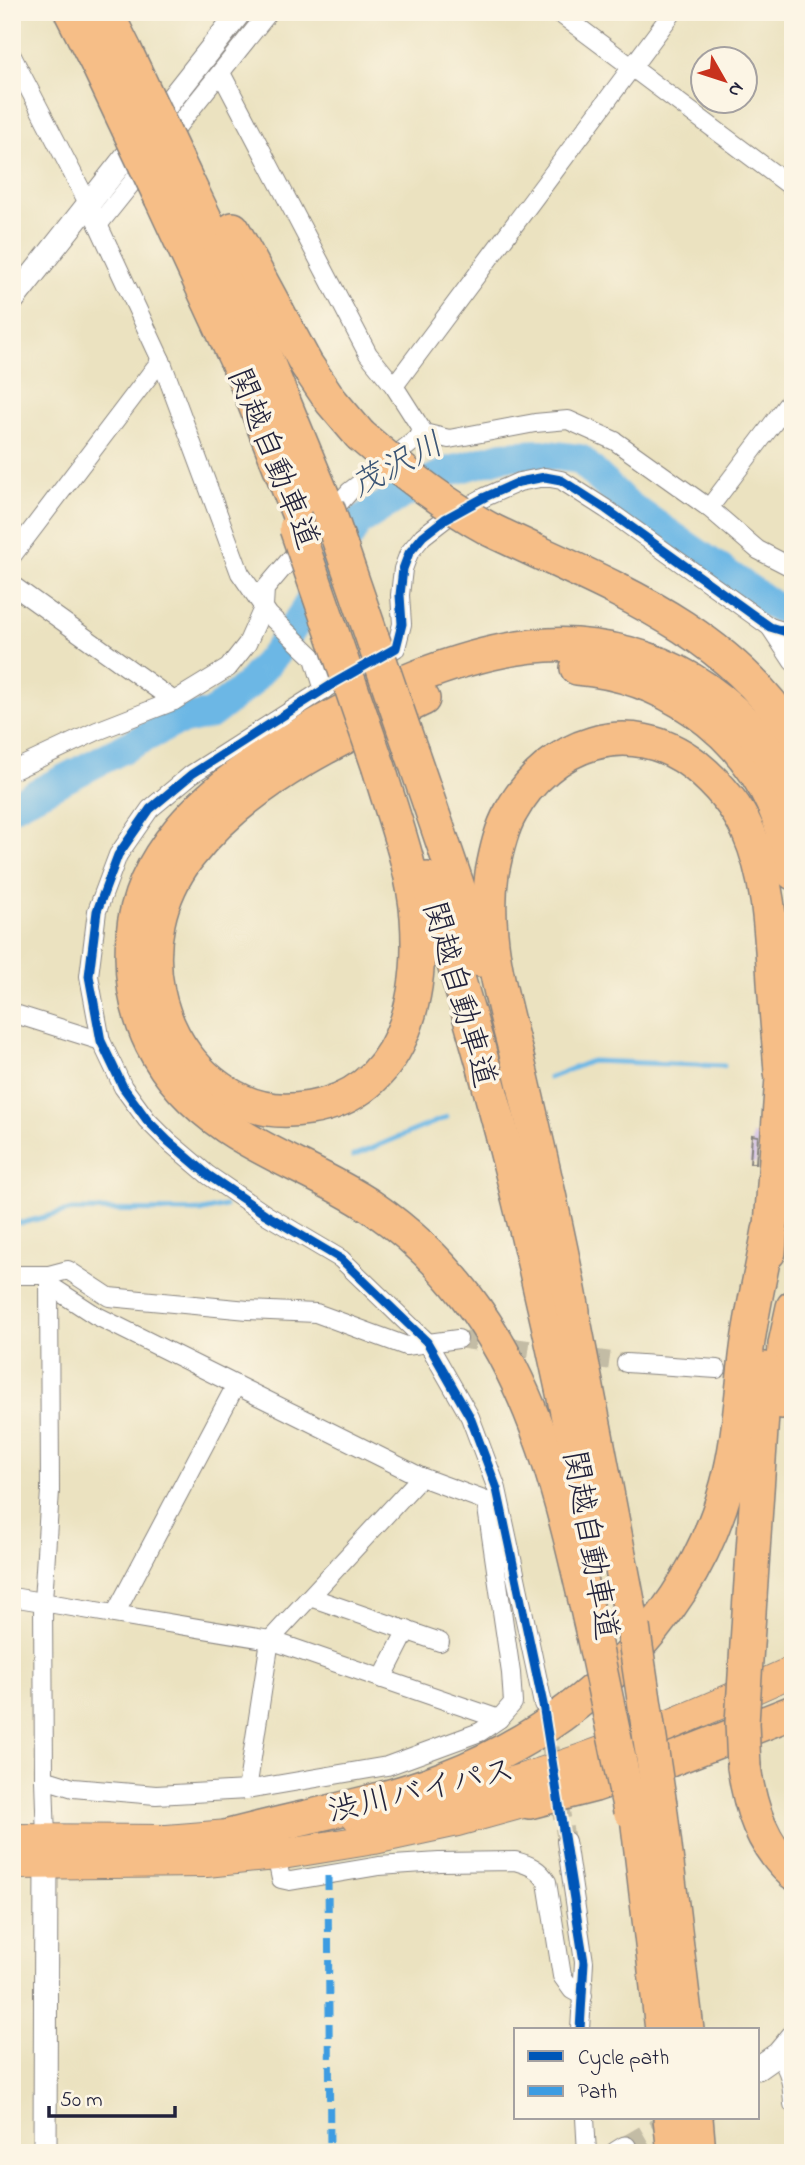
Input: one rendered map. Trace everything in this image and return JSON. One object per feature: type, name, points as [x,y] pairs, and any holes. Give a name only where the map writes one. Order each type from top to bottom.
[{"type":"highway","name":"関越自動車道","points":[[71,12],[119,54]]},
{"type":"highway","name":"関越自動車道","points":[[106,12],[119,54],[226,262],[309,520],[393,762],[514,1179],[568,1405],[612,1631],[642,1808],[687,2028]]},
{"type":"highway","points":[[113,12],[119,54],[185,186],[331,401],[360,435],[444,502],[491,530],[603,583],[700,637],[760,691],[793,736]]},
{"type":"highway","name":"関越自動車道","points":[[185,186],[244,377],[309,520]]},
{"type":"highway","points":[[612,1631],[574,1552],[537,1429],[516,1379],[493,1337],[460,1289],[438,1263],[407,1234],[371,1206],[227,1126],[196,1102],[173,1079],[154,1049],[141,1020],[132,987],[133,924],[142,894],[156,864],[176,834],[225,785],[253,764],[334,715],[428,674],[493,652],[562,644],[635,654],[666,666],[695,681],[739,717],[761,741],[779,767],[793,795]]},
{"type":"highway","points":[[393,762],[417,916],[416,979],[412,1008],[403,1035],[391,1058],[372,1079],[350,1095],[322,1106],[292,1111],[268,1110],[242,1102],[196,1068],[166,1021],[158,999],[153,971],[154,942],[160,914],[171,884],[186,859],[209,832],[266,783],[342,737],[435,693],[499,674],[568,667],[601,670],[662,690],[688,704],[716,726],[758,775],[786,840],[793,873]]},
{"type":"highway","points":[[573,1311],[559,1233],[498,978],[490,904],[492,873],[499,841],[510,813],[527,787],[548,767],[570,752],[597,741],[626,738],[657,744],[684,757],[710,777],[731,801],[759,859],[768,900],[781,1072]]},
{"type":"highway","name":"関越自動車道","points":[[393,762],[457,884],[539,1173],[573,1311],[612,1631]]},
{"type":"highway","points":[[793,968],[781,1072],[769,1230],[759,1599],[761,1716],[748,1795],[768,1844],[793,1874]]},
{"type":"highway","points":[[229,1836],[406,1791],[482,1762],[517,1745],[556,1720],[622,1665],[650,1634],[697,1563],[714,1528],[728,1483],[748,1345],[769,1230]]},
{"type":"highway","points":[[759,1599],[785,1344],[793,1307]]},
{"type":"highway","name":"渋川バイパス","points":[[46,1852],[229,1836],[362,1818],[426,1806],[538,1774],[659,1731],[793,1671]]},
{"type":"highway","name":"渋川バイパス","points":[[46,1852],[206,1863],[276,1856],[374,1839],[529,1802],[599,1778],[793,1695]]},
{"type":"highway","points":[[529,1802],[595,1785],[670,1760],[793,1712]]},
{"type":"highway","points":[[754,1766],[793,1840]]},
{"type":"highway","name":"関越自動車道","points":[[642,1808],[644,1871],[662,2028]]},
{"type":"highway","points":[[12,1839],[46,1852]]},
{"type":"highway","points":[[12,1864],[46,1852]]},
{"type":"highway","points":[[670,2120],[674,2153]]},
{"type":"highway","points":[[696,2120],[699,2153]]},
{"type":"street","points":[[93,215],[240,12]]},
{"type":"street","points":[[12,301],[222,73],[269,12]]},
{"type":"street","points":[[558,12],[793,188]]},
{"type":"street","points":[[394,386],[673,12]]},
{"type":"street","points":[[12,55],[93,215],[161,359],[240,573],[266,610],[302,649],[314,658],[324,690]]},
{"type":"street","points":[[222,73],[368,354],[394,386],[424,433],[449,439],[535,423],[568,420],[615,441],[709,508],[758,550],[793,568]]},
{"type":"street","points":[[12,556],[161,359]]},
{"type":"street","points":[[709,508],[793,397]]},
{"type":"street","points":[[12,771],[97,731],[174,701],[228,668],[247,644],[266,610],[265,589],[351,491],[424,433]]},
{"type":"street","points":[[543,1704],[470,1417],[427,1342],[341,1258],[208,1175],[168,1142],[147,1120],[123,1087],[101,1041],[89,976],[97,911],[118,855],[150,809],[192,774],[324,690],[396,648],[402,624],[400,595],[403,569],[409,553],[423,536],[445,519],[519,482],[545,477],[561,480],[606,509],[769,627],[793,634]]},
{"type":"street","points":[[12,584],[174,701]]},
{"type":"street","points":[[769,627],[793,662]]},
{"type":"street","points":[[12,1013],[101,1041]]},
{"type":"street","points":[[49,1280],[68,1270],[109,1297],[248,1310],[316,1313],[406,1346],[458,1339]]},
{"type":"street","points":[[12,1275],[49,1280],[95,1315],[421,1477],[492,1495]]},
{"type":"street","points":[[45,2153],[43,1601],[50,1491],[49,1280]]},
{"type":"street","points":[[626,1363],[717,1370]]},
{"type":"street","points":[[116,1614],[236,1385]]},
{"type":"street","points":[[247,1790],[270,1640],[421,1477]]},
{"type":"street","points":[[44,1779],[73,1788],[156,1795],[247,1790],[387,1766],[480,1732],[499,1719],[513,1703],[492,1495]]},
{"type":"street","points":[[12,1597],[270,1640],[499,1719]]},
{"type":"street","points":[[310,1597],[440,1642]]},
{"type":"street","points":[[382,1679],[407,1630]]},
{"type":"street","points":[[566,1841],[584,1962],[580,2028]]},
{"type":"street","points":[[276,1856],[281,1879],[290,1881],[379,1866],[516,1861],[526,1864],[540,1872],[547,1882],[562,1976],[572,1990],[583,1996]]},
{"type":"street","points":[[760,2067],[778,2054],[793,2036]]},
{"type":"street","points":[[778,2054],[786,2064],[792,2082],[793,2104]]},
{"type":"street","points":[[585,2120],[587,2153]]},
{"type":"building","points":[[752,1135],[758,1136],[756,1163],[750,1163]]},
{"type":"waterway","name":"茂沢川","points":[[12,806],[175,722],[211,714],[247,686],[275,654],[358,522],[399,496],[450,471],[503,456],[542,454],[580,459],[625,503],[772,605],[793,614]]},
{"type":"waterway","points":[[549,1078],[591,1061],[724,1066]]},
{"type":"waterway","points":[[353,1156],[447,1117]]},
{"type":"waterway","points":[[12,1222],[22,1223],[72,1210],[203,1211],[225,1206]]},
{"type":"tunnel","points":[[458,1339],[626,1363]]},
{"type":"tunnel","points":[[546,1721],[566,1841]]},
{"type":"tunnel","points":[[625,2148],[674,2120]]},
{"type":"marked path","points":[[328,1876],[330,2153]]},
{"type":"cycle path","points":[[580,2028],[584,1962],[543,1704],[497,1489],[470,1417],[427,1342],[341,1259],[265,1214],[208,1175],[147,1120],[123,1087],[101,1041],[89,976],[97,911],[118,855],[150,809],[192,774],[331,685],[396,648],[402,624],[400,595],[403,569],[409,553],[423,536],[445,519],[519,482],[545,477],[561,480],[606,509],[770,627],[793,634]]}]
